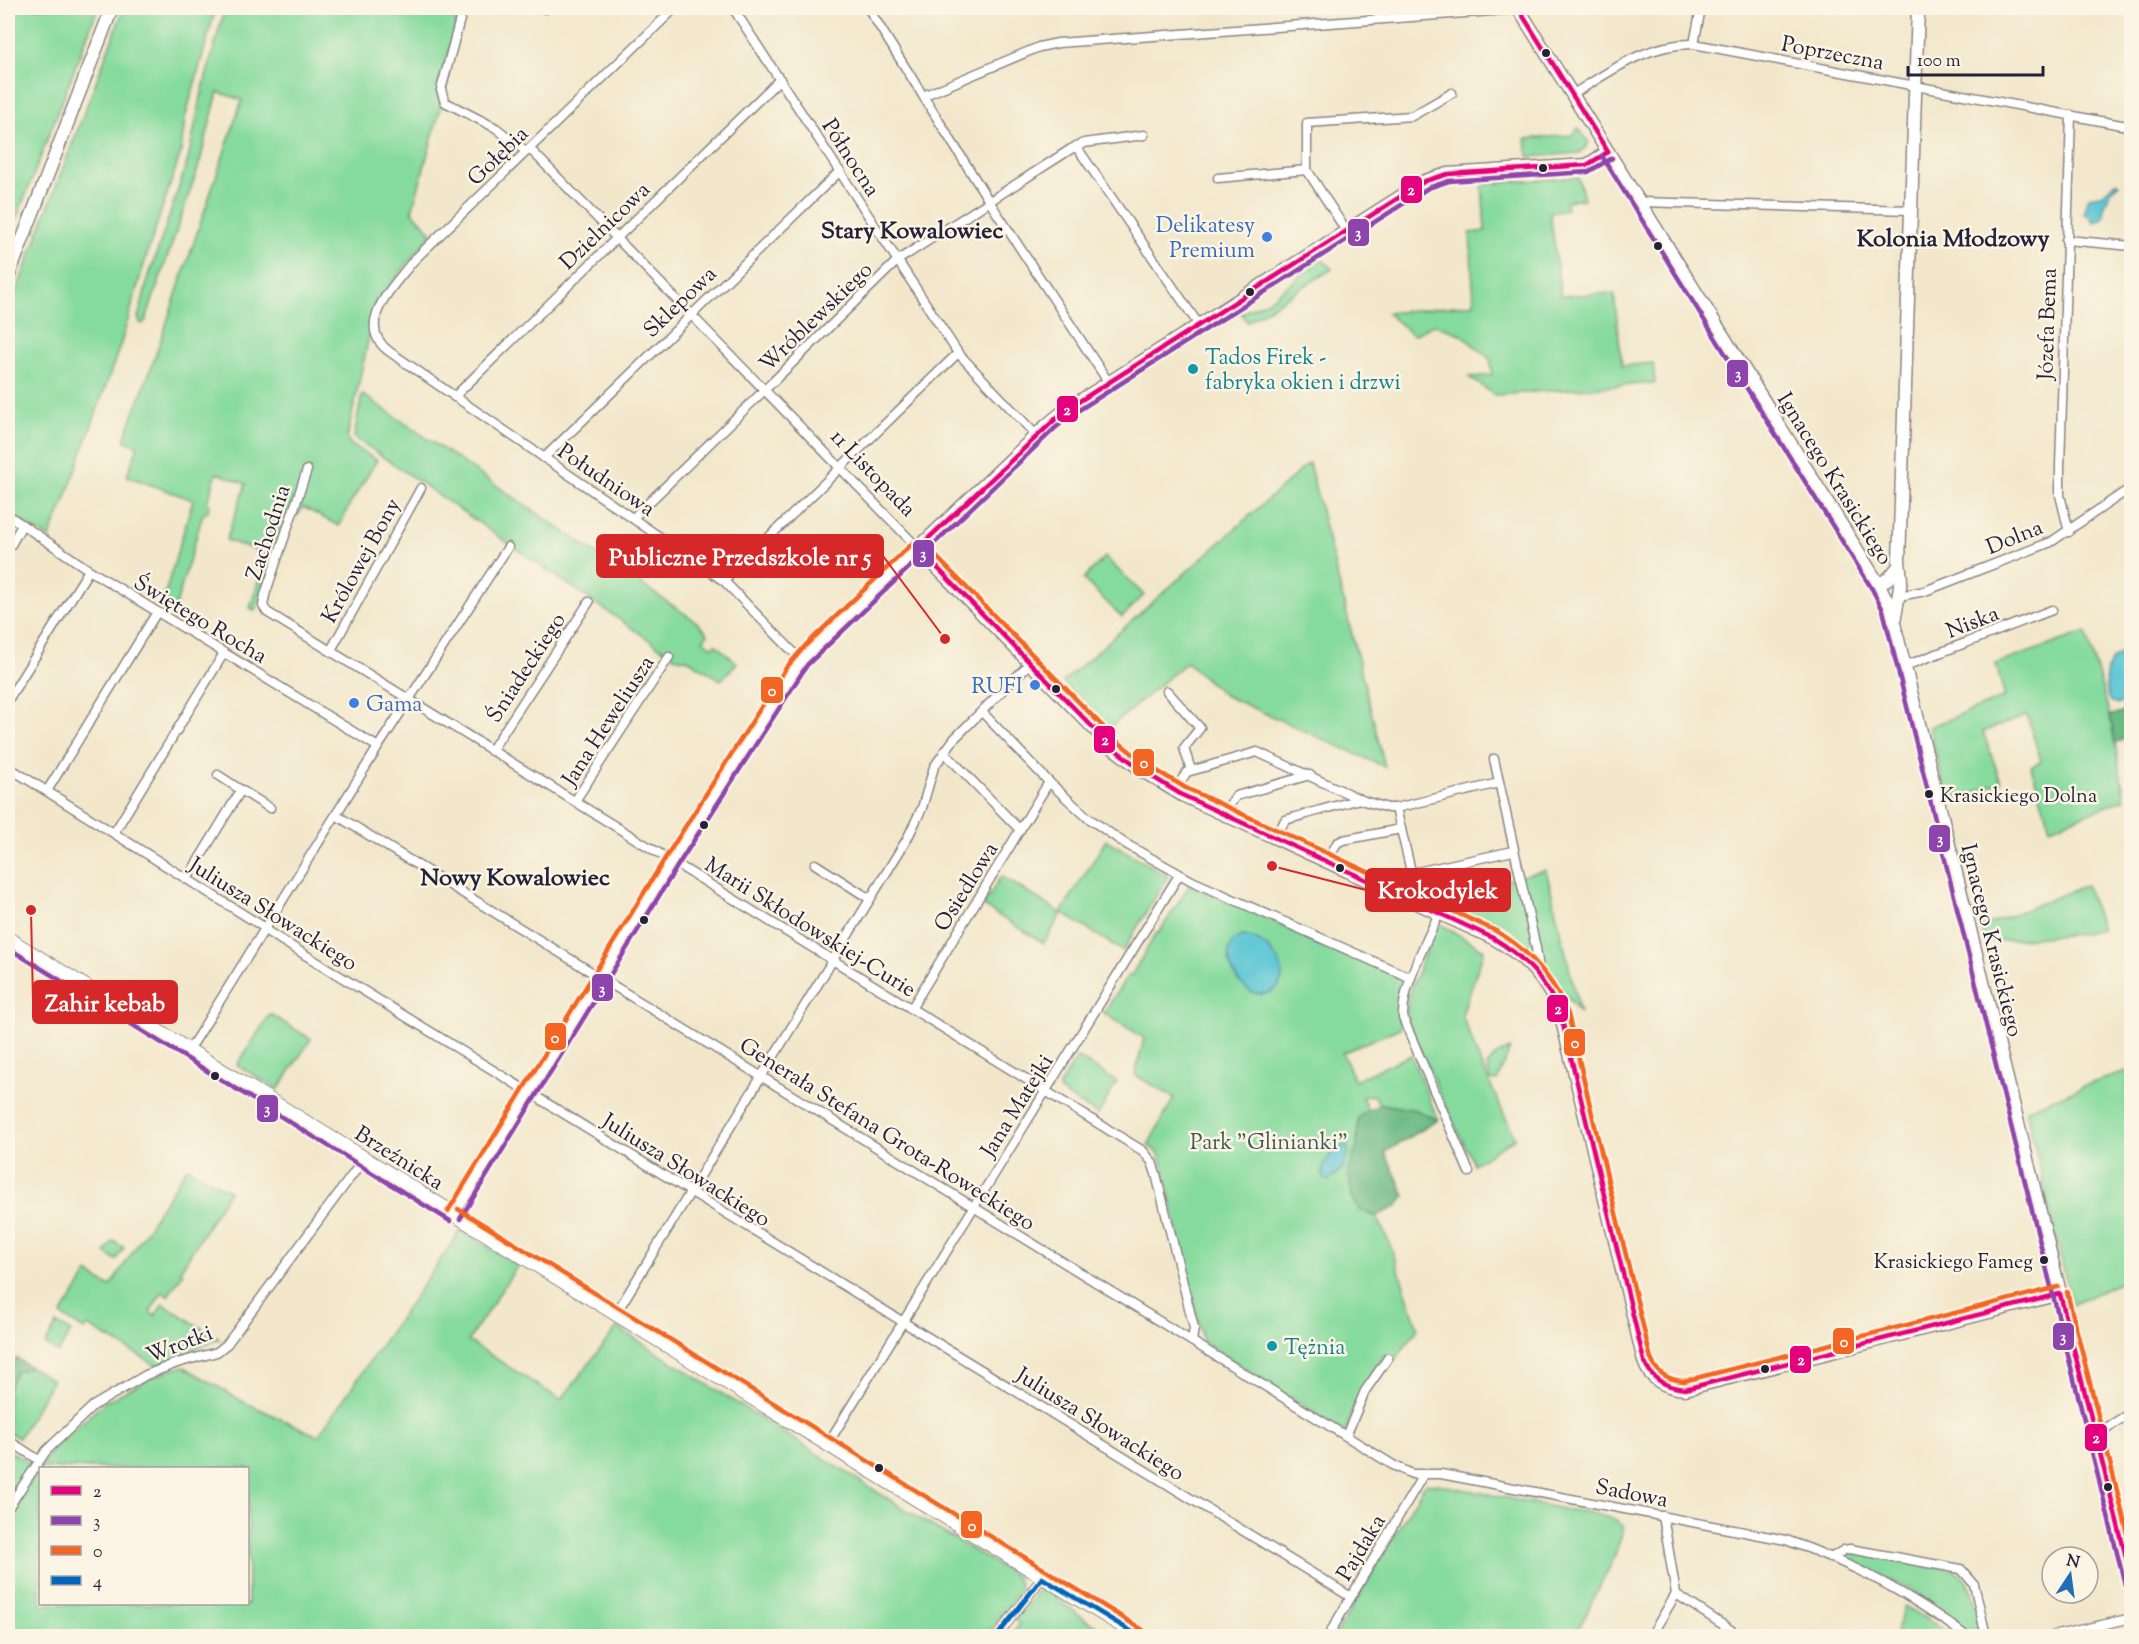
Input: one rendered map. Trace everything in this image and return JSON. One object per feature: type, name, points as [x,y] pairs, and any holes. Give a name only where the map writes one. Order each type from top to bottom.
[{"type":"main road","name":"Brzeźnicka","points":[[8,939],[826,1446],[1139,1636]]},
{"type":"street","points":[[8,278],[112,8]]},
{"type":"street","name":"11 Listopada","points":[[463,8],[441,90],[445,102],[496,128],[523,149],[533,152],[1112,747],[1143,771],[1174,790],[1509,946],[1540,976],[1561,1016],[1644,1361],[1648,1372],[1661,1383],[1685,1389],[2060,1294]]},
{"type":"street","name":"Gołębia","points":[[379,344],[375,327],[377,309],[413,261],[675,8]]},
{"type":"street","name":"Północna","points":[[733,8],[958,353],[1036,435]]},
{"type":"street","points":[[868,8],[988,201],[1109,383]]},
{"type":"street","points":[[923,96],[1038,47],[1058,43],[1519,8]]},
{"type":"street","name":"Ignacego Krasickiego","points":[[1519,8],[1879,585],[1894,620],[2132,1583]]},
{"type":"street","points":[[1694,44],[1701,8]]},
{"type":"street","points":[[1894,620],[1901,580],[1899,566],[1918,8]]},
{"type":"street","name":"Poprzeczna","points":[[1572,94],[1636,56],[1670,45],[1694,44],[2132,127]]},
{"type":"street","name":"Dzielnicowa","points":[[454,397],[780,79]]},
{"type":"street","points":[[1347,232],[1307,170],[1307,123],[1412,116],[1452,93]]},
{"type":"street","name":"Józefa Bema","points":[[2068,532],[2060,495],[2060,466],[2071,116]]},
{"type":"street","name":"Wróblewskiego","points":[[633,518],[898,260],[1076,146],[1144,135]]},
{"type":"street","points":[[1076,146],[1199,325]]},
{"type":"street","points":[[454,1215],[672,861],[801,660],[1036,435],[1064,411],[1425,181],[1440,175],[1587,165],[1608,152]]},
{"type":"street","points":[[1218,178],[1307,170]]},
{"type":"street","name":"Sklepowa","points":[[544,458],[840,171]]},
{"type":"street","points":[[1640,202],[1910,210]]},
{"type":"street","points":[[2066,240],[2132,246]]},
{"type":"street","name":"Południowa","points":[[379,344],[724,581],[801,660]]},
{"type":"street","points":[[724,581],[958,353]]},
{"type":"street","name":"Zachodnia","points":[[263,606],[275,563],[307,470]]},
{"type":"street","name":"Dolna","points":[[1899,596],[1925,591],[2051,542],[2132,487]]},
{"type":"street","name":"Królowej Bony","points":[[331,650],[421,488]]},
{"type":"street","name":"Świętego Rocha","points":[[8,516],[89,570],[378,747]]},
{"type":"street","points":[[8,550],[22,525]]},
{"type":"street","points":[[188,1052],[408,699],[508,547]]},
{"type":"street","points":[[1879,585],[1899,566]]},
{"type":"street","points":[[8,700],[89,570]]},
{"type":"street","name":"Śniadeckiego","points":[[492,751],[589,602]]},
{"type":"street","name":"Marii Skłodowskiej-Curie","points":[[263,606],[267,612],[1143,1151],[1152,1162],[1194,1328],[1192,1341]]},
{"type":"street","name":"Niska","points":[[1905,666],[2052,610]]},
{"type":"street","points":[[47,791],[157,612]]},
{"type":"street","points":[[114,833],[224,653]]},
{"type":"street","name":"Jana Heweliusza","points":[[575,801],[669,657]]},
{"type":"street","points":[[615,1315],[915,823],[934,767],[944,752],[1030,663]]},
{"type":"street","points":[[1167,691],[1200,728],[1184,748],[1191,770]]},
{"type":"street","points":[[981,712],[1049,782],[1087,817],[1124,843],[1191,881],[1411,978]]},
{"type":"street","points":[[944,752],[1020,830]]},
{"type":"street","points":[[1174,790],[1186,772],[1257,752],[1360,799],[1388,808],[1498,783]]},
{"type":"street","points":[[1494,759],[1536,948],[1540,976]]},
{"type":"street","name":"Juliusza Słowackiego","points":[[8,767],[529,1093],[1351,1597]]},
{"type":"street","points":[[218,775],[270,808]]},
{"type":"street","points":[[1223,814],[1236,796],[1310,775]]},
{"type":"street","name":"Osiedlowa","points":[[910,1009],[1049,782]]},
{"type":"street","points":[[187,879],[241,790]]},
{"type":"street","points":[[1276,838],[1285,820],[1360,799]]},
{"type":"street","points":[[1396,808],[1417,897],[1415,902]]},
{"type":"street","name":"Generała Stefana Grota-Roweckiego","points":[[336,815],[1393,1465],[1412,1474],[1423,1475]]},
{"type":"street","points":[[1327,862],[1337,843],[1343,840],[1401,829]]},
{"type":"street","points":[[1412,873],[1513,851]]},
{"type":"street","points":[[815,864],[870,899]]},
{"type":"street","name":"Jana Matejki","points":[[826,1446],[1179,875]]},
{"type":"street","points":[[1439,913],[1404,997],[1403,1017],[1469,1172]]},
{"type":"street","name":"Wrotki","points":[[8,1508],[39,1460],[93,1406],[146,1375],[177,1363],[217,1352],[227,1344],[364,1159]]},
{"type":"street","points":[[1346,1436],[1365,1391],[1388,1358]]},
{"type":"street","points":[[2095,1435],[2132,1412]]},
{"type":"street","points":[[8,1440],[39,1460]]},
{"type":"street","name":"Sadowa","points":[[1423,1475],[1441,1474],[1786,1540],[1831,1558],[1907,1594],[1966,1636]]},
{"type":"street","name":"Pajdaka","points":[[1328,1636],[1423,1475]]},
{"type":"street","points":[[1651,1636],[1676,1594],[1663,1516]]},
{"type":"street","points":[[1831,1558],[1850,1549],[1961,1569],[1974,1584],[1986,1636]]},
{"type":"street","points":[[997,1636],[1042,1578]]},
{"type":"street","points":[[1676,1594],[1740,1636]]},
{"type":"street","points":[[2053,1636],[2132,1618]]},
{"type":"green space","points":[[8,8],[98,8],[8,241]]},
{"type":"green space","points":[[124,8],[216,8],[185,118],[181,152],[147,254],[121,343],[64,503],[49,538],[19,521],[8,510],[8,313]]},
{"type":"green space","points":[[225,8],[460,8],[445,68],[437,86],[441,106],[412,211],[432,233],[372,308],[371,327],[347,438],[351,445],[377,460],[339,526],[303,507],[298,515],[290,515],[255,611],[250,608],[267,554],[226,540],[246,484],[217,473],[207,502],[210,505],[207,512],[203,514],[174,615],[161,607],[193,500],[127,476],[138,446],[124,440],[155,357],[242,100],[218,92],[199,165],[145,322],[141,324],[138,318],[149,276],[188,160],[202,92]]},
{"type":"green space","points":[[1578,128],[1589,142],[1579,153],[1528,157],[1526,139],[1573,135]]},
{"type":"green space","points":[[1578,177],[1584,199],[1566,201],[1567,209],[1550,212],[1561,296],[1614,293],[1622,366],[1653,363],[1655,383],[1495,395],[1469,377],[1492,375],[1490,359],[1460,334],[1434,324],[1413,335],[1387,313],[1474,304],[1470,233],[1485,231],[1482,184]]},
{"type":"green space","points":[[1322,259],[1332,269],[1247,322],[1241,313],[1268,301]]},
{"type":"green space","points":[[362,394],[697,622],[708,634],[703,640],[712,647],[715,644],[737,663],[721,680],[689,660],[674,657],[354,437]]},
{"type":"green space","points":[[1309,463],[1385,767],[1224,695],[1187,662],[1108,729],[1063,682]]},
{"type":"green space","points":[[1105,557],[1144,595],[1122,617],[1083,579]]},
{"type":"green space","points":[[2086,632],[2110,716],[2125,799],[2050,828],[2031,766],[2041,762],[2027,715],[1983,732],[2001,782],[1948,803],[1929,727],[2005,697],[1996,664]]},
{"type":"green space","points":[[2131,708],[2131,736],[2115,743],[2110,716]]},
{"type":"green space","points":[[1106,840],[1168,876],[1123,951],[1062,913],[1044,943],[983,906],[1001,876],[1061,913]]},
{"type":"green space","points":[[1546,870],[1580,1013],[1532,950],[1496,928],[1426,900]]},
{"type":"green space","name":"Park \"Glinianki\"","points":[[1192,881],[1196,888],[1407,979],[1400,1028],[1342,1053],[1355,1080],[1411,1055],[1438,1120],[1415,1110],[1380,1104],[1373,1095],[1362,1097],[1383,1144],[1393,1181],[1369,1215],[1377,1216],[1391,1247],[1418,1329],[1395,1360],[1384,1355],[1355,1404],[1345,1433],[1203,1342],[1164,1169],[1159,1154],[1148,1145],[1174,1098],[1135,1075],[1144,1038],[1104,1013],[1128,975],[1131,976],[1157,932],[1159,933]]},
{"type":"green space","points":[[2086,885],[2102,929],[2079,934],[1986,942],[1980,928]]},
{"type":"green space","points":[[1437,922],[1484,950],[1462,1015],[1480,1062],[1515,1138],[1474,1164],[1406,1017],[1408,997]]},
{"type":"green space","points":[[270,1014],[311,1039],[278,1090],[237,1065]]},
{"type":"green space","points":[[1510,1049],[1497,1081],[1490,1080],[1487,1066],[1496,1055]]},
{"type":"green space","points":[[1077,1057],[1117,1082],[1098,1115],[1060,1091],[1059,1086]]},
{"type":"green space","points":[[2131,1071],[2131,1277],[2072,1305],[2026,1110],[2097,1081]]},
{"type":"green space","points":[[1380,1104],[1416,1110],[1438,1120],[1385,1152],[1405,1196],[1396,1207],[1377,1216],[1359,1210],[1352,1196],[1348,1170],[1357,1147],[1358,1118]]},
{"type":"green space","points":[[187,1167],[229,1191],[180,1271],[183,1273],[168,1296],[162,1292],[150,1312],[155,1316],[163,1304],[219,1339],[157,1366],[88,1326],[84,1330],[61,1315],[88,1273],[110,1287]]},
{"type":"green space","points":[[461,1230],[518,1265],[468,1341],[561,1400],[617,1327],[907,1511],[1016,1576],[1021,1589],[985,1636],[8,1636],[8,1516],[39,1469],[39,1605],[249,1605],[249,1467],[40,1467],[53,1448],[105,1402],[152,1377],[183,1366],[242,1401],[318,1436]]},
{"type":"green space","points":[[113,1241],[124,1248],[116,1260],[105,1253]]},
{"type":"green space","points":[[57,1324],[71,1332],[58,1353],[45,1344]]},
{"type":"green space","points":[[16,1358],[30,1367],[16,1372],[8,1389],[8,1374]]},
{"type":"green space","points":[[30,1367],[53,1380],[19,1438],[8,1432],[8,1389],[16,1372]]},
{"type":"green space","points":[[8,1450],[27,1461],[28,1466],[8,1497]]},
{"type":"green space","points":[[1425,1484],[1437,1484],[1592,1513],[1616,1520],[1624,1527],[1614,1558],[1575,1636],[1335,1636]]},
{"type":"green space","points":[[1849,1552],[1953,1569],[1960,1574],[1970,1588],[1982,1631],[1979,1635],[1973,1636],[1913,1591],[1845,1560],[1845,1554]]},
{"type":"green space","points":[[1041,1589],[1055,1593],[1059,1596],[1057,1599],[1086,1620],[1114,1636],[1010,1636],[1019,1624],[1015,1620]]},
{"type":"green space","points":[[1905,1606],[1954,1636],[1894,1636]]},
{"type":"water","points":[[2116,182],[2119,184],[2113,189],[2104,205],[2104,217],[2092,222],[2091,217],[2084,214],[2089,197],[2101,195]]},
{"type":"water","points":[[2131,649],[2127,698],[2120,704],[2115,704],[2107,693],[2108,668],[2115,657]]},
{"type":"water","points":[[1243,936],[1263,944],[1272,952],[1282,970],[1282,979],[1277,987],[1268,993],[1258,994],[1248,989],[1233,971],[1229,960],[1229,950],[1233,941]]},
{"type":"water","points":[[1346,1145],[1349,1151],[1343,1168],[1330,1180],[1325,1180],[1323,1169],[1328,1158],[1336,1150]]},
{"type":"transit line","name":"2","points":[[1518,8],[1608,152]]},
{"type":"transit line","name":"2","points":[[918,548],[1064,411],[1425,181],[1448,174],[1587,165],[1608,152]]},
{"type":"transit line","name":"3","points":[[1602,156],[1883,610],[2125,1585]]},
{"type":"transit line","name":"3","points":[[460,1219],[678,865],[807,665],[1053,430],[1068,417],[1428,188],[1449,181],[1588,172],[1612,158]]},
{"type":"transit line","name":"0","points":[[448,1211],[666,857],[786,668],[806,645],[913,543]]},
{"type":"transit line","name":"0","points":[[923,543],[1117,741],[1147,765],[1186,788],[1496,931],[1519,947],[1539,966],[1555,988],[1568,1014],[1651,1359],[1664,1375],[1684,1381],[2058,1287]]},
{"type":"transit line","name":"2","points":[[918,548],[1112,747],[1143,771],[1182,795],[1493,938],[1515,953],[1534,971],[1549,992],[1561,1016],[1644,1361],[1655,1378],[1685,1389],[2060,1294]]},
{"type":"transit line","name":"3","points":[[8,948],[450,1221]]},
{"type":"transit line","name":"0","points":[[458,1209],[1143,1630]]},
{"type":"transit line","name":"0","points":[[2067,1292],[2132,1550]]},
{"type":"transit line","name":"2","points":[[2060,1294],[2132,1581]]},
{"type":"transit line","name":"4","points":[[1042,1578],[1139,1636]]},
{"type":"transit line","name":"4","points":[[997,1636],[1042,1578]]},
{"type":"place","name":"Delikatesy Premium","points":[[1267,237]]},
{"type":"place","name":"Tados Firek - fabryka okien i drzwi","points":[[1193,369]]},
{"type":"place","name":"Publiczne Przedszkole nr 5","points":[[945,639]]},
{"type":"place","name":"RUFI","points":[[1035,685]]},
{"type":"place","name":"Gama","points":[[354,703]]},
{"type":"place","name":"Krasickiego Dolna","points":[[1929,794]]},
{"type":"place","name":"Krokodylek","points":[[1272,866]]},
{"type":"place","name":"Zahir kebab","points":[[31,910]]},
{"type":"place","name":"Krasickiego Fameg","points":[[2044,1260]]},
{"type":"place","name":"Tężnia","points":[[1272,1346]]},
{"type":"district","name":"Stary Kowalowiec","points":[[912,230]]},
{"type":"district","name":"Kolonia Młodzowy","points":[[1953,238]]},
{"type":"district","name":"Nowy Kowalowiec","points":[[515,877]]}]
